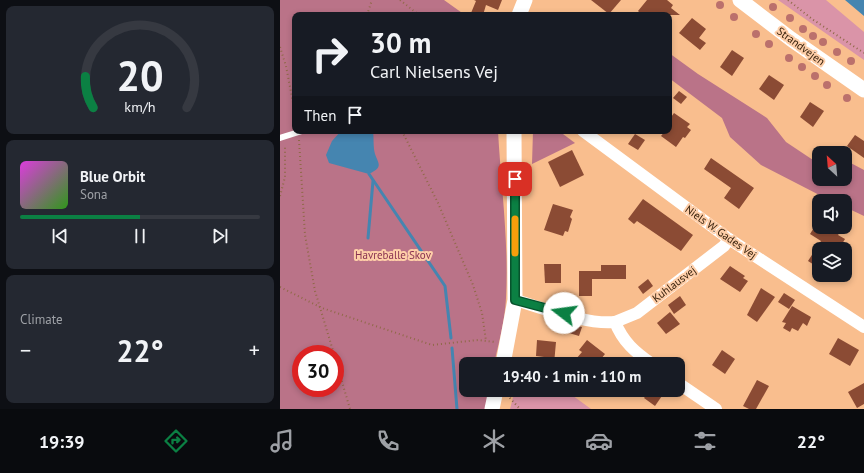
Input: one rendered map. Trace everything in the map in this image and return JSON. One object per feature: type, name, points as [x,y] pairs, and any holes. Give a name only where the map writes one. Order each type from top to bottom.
[{"type":"street","points":[[520,12],[525,0]]},
{"type":"street","name":"Strandvejen","points":[[740,0],[791,39],[864,90]]},
{"type":"street","points":[[505,357],[515,300],[514,134]]},
{"type":"street","name":"Niels W. Gades Vej","points":[[587,134],[729,239],[864,326]]},
{"type":"street","name":"Kuhlausvej","points":[[616,322],[637,313],[724,246],[729,239]]},
{"type":"street","points":[[515,300],[590,320],[604,323],[616,322],[620,335],[628,345],[643,357]]},
{"type":"street","points":[[685,388],[716,409]]},
{"type":"street","points":[[492,409],[499,397]]},
{"type":"lane","points":[[283,138],[294,134]]},
{"type":"path","points":[[368,12],[372,0]]},
{"type":"path","points":[[400,0],[415,12]]},
{"type":"path","points":[[788,0],[864,53]]},
{"type":"path","points":[[280,47],[286,66],[292,97]]},
{"type":"path","points":[[300,134],[306,235],[315,291],[322,308],[332,345]]},
{"type":"path","points":[[404,134],[438,203],[473,286],[482,313],[486,341]]},
{"type":"path","points":[[280,196],[285,177],[283,138]]},
{"type":"path","points":[[280,287],[322,308],[432,345],[478,340],[508,344]]},
{"type":"path","points":[[344,389],[350,409]]},
{"type":"path","points":[[507,397],[520,409]]},
{"type":"shaded area","points":[[778,0],[826,0],[864,32],[864,60]]},
{"type":"shaded area","points":[[513,397],[575,397],[591,409],[510,409]]},
{"type":"green space","name":"Havreballe Skov","points":[[280,0],[444,0],[461,12],[292,12],[292,134],[498,134],[507,277],[502,331],[496,357],[459,357],[459,397],[488,397],[485,409],[280,409]]},
{"type":"green space","points":[[672,55],[698,74],[767,118],[786,142],[812,159],[812,186],[852,186],[852,164],[864,170],[864,216],[852,210],[852,194],[817,194],[761,165],[730,137],[722,118],[672,80]]},
{"type":"green space","points":[[533,134],[563,134],[575,143],[532,164]]},
{"type":"water","points":[[845,0],[864,0],[864,16]]},
{"type":"water","points":[[338,134],[373,134],[374,151],[379,166],[369,174],[329,163],[326,155],[332,141]]},
{"type":"building","points":[[474,0],[502,0],[498,10],[486,5],[484,12],[471,12],[476,1]]},
{"type":"building","points":[[591,0],[621,0],[611,12],[606,12]]},
{"type":"building","points":[[647,0],[667,0],[673,5],[671,8],[680,15],[672,15],[672,12],[638,11]]},
{"type":"building","points":[[692,18],[706,29],[699,38],[706,43],[700,50],[679,33]]},
{"type":"building","points":[[732,50],[744,58],[732,76],[720,67]]},
{"type":"building","points":[[769,75],[784,85],[774,100],[759,89]]},
{"type":"building","points":[[679,91],[687,97],[681,104],[673,98]]},
{"type":"building","points":[[810,102],[824,111],[813,127],[800,117]]},
{"type":"building","points":[[674,113],[690,124],[687,127],[691,130],[685,138],[683,137],[676,147],[661,136],[663,134],[672,134],[672,116]]},
{"type":"building","points":[[635,134],[645,140],[638,150],[628,144]]},
{"type":"building","points":[[855,135],[864,141],[864,158],[852,150],[852,146],[847,146]]},
{"type":"building","points":[[572,150],[584,175],[560,187],[548,162]]},
{"type":"building","points":[[711,158],[754,188],[739,209],[724,198],[731,188],[704,169]]},
{"type":"building","points":[[643,199],[693,235],[681,251],[637,221],[634,224],[628,219]]},
{"type":"building","points":[[553,204],[573,210],[570,217],[572,219],[568,232],[565,231],[563,236],[544,230]]},
{"type":"building","points":[[812,231],[812,234],[839,234],[845,239],[843,242],[820,242],[810,234]]},
{"type":"building","points":[[812,255],[812,264],[808,261]]},
{"type":"building","points":[[544,264],[561,264],[561,283],[545,283]]},
{"type":"building","points":[[601,265],[626,265],[626,279],[592,279],[592,296],[579,296],[579,271],[601,271]]},
{"type":"building","points":[[730,266],[745,276],[743,278],[748,281],[740,292],[720,279]]},
{"type":"building","points":[[648,279],[653,286],[643,294],[638,287]]},
{"type":"building","points":[[761,288],[775,297],[757,322],[747,315]]},
{"type":"building","points":[[784,293],[795,300],[789,309],[778,302]]},
{"type":"building","points":[[680,296],[686,305],[674,314],[668,305]]},
{"type":"building","points":[[792,306],[811,317],[807,326],[803,323],[798,331],[792,328],[790,332],[783,328],[786,323],[782,322]]},
{"type":"building","points":[[670,312],[680,324],[666,334],[657,323]]},
{"type":"building","points":[[572,325],[582,327],[579,336],[569,333]]},
{"type":"building","points":[[838,338],[859,350],[850,366],[829,354]]},
{"type":"building","points":[[537,340],[556,342],[555,357],[536,356]]},
{"type":"building","points":[[587,340],[605,354],[603,357],[578,357],[582,352],[579,350]]},
{"type":"building","points":[[722,350],[735,359],[725,374],[712,365]]},
{"type":"building","points":[[757,380],[769,386],[756,409],[749,409],[743,406]]},
{"type":"building","points":[[864,383],[864,404],[857,408],[848,392]]},
{"type":"building","points":[[645,397],[661,397],[655,406],[644,398]]},
{"type":"waterway","points":[[369,174],[445,286],[451,338]]},
{"type":"waterway","points":[[368,238],[373,181]]},
{"type":"waterway","points":[[452,348],[457,409]]},
{"type":"slow traffic","points":[[515,219],[515,253]]},
{"type":"route","points":[[515,179],[515,300],[564,313]]}]
